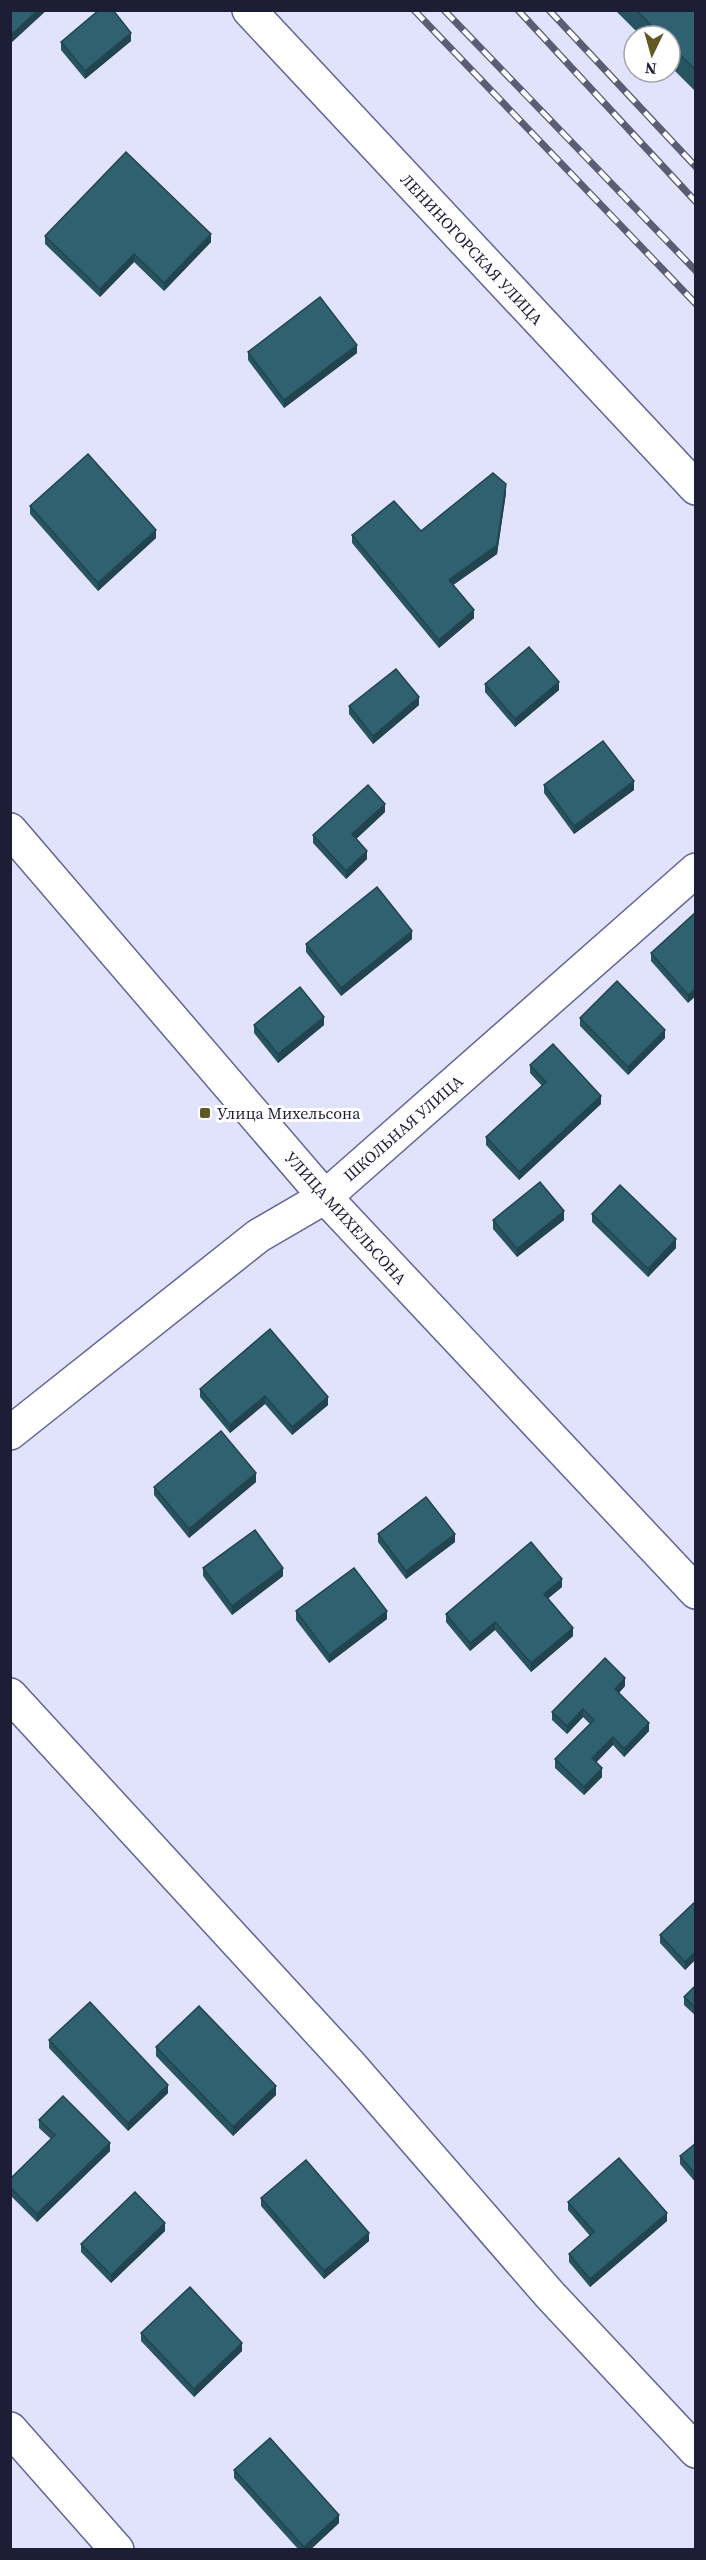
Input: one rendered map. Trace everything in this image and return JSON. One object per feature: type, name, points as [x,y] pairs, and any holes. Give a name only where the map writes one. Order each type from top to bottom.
[{"type":"street","name":"ЛЕНИНОГОРСКАЯ УЛИЦА","points":[[249,10],[696,488]]},
{"type":"street","name":"УЛИЦА МИХЕЛЬСОНА","points":[[10,830],[324,1197],[694,1588]]},
{"type":"street","name":"ШКОЛЬНАЯ УЛИЦА","points":[[10,1433],[258,1236],[324,1197],[696,870]]},
{"type":"street","points":[[10,1695],[352,2067],[550,2295],[696,2451]]},
{"type":"street","points":[[10,2429],[117,2550]]},
{"type":"building","points":[[10,10],[38,10],[10,36]]},
{"type":"building","points":[[99,10],[113,10],[131,33],[85,71],[61,42]]},
{"type":"building","points":[[636,10],[696,10],[696,70],[682,57],[682,24],[650,24]]},
{"type":"building","points":[[126,152],[211,234],[164,283],[134,254],[100,289],[45,236]]},
{"type":"building","points":[[320,297],[357,345],[284,400],[248,352]]},
{"type":"building","points":[[88,454],[156,530],[98,583],[30,506]]},
{"type":"building","points":[[493,473],[506,484],[497,545],[449,580],[474,610],[439,640],[352,535],[394,501],[421,531]]},
{"type":"building","points":[[529,647],[559,682],[515,719],[485,684]]},
{"type":"building","points":[[396,669],[419,697],[373,736],[349,706]]},
{"type":"building","points":[[603,741],[634,781],[574,826],[544,785]]},
{"type":"building","points":[[368,785],[385,804],[352,834],[367,851],[346,871],[313,835]]},
{"type":"building","points":[[377,887],[412,931],[341,988],[306,944]]},
{"type":"building","points":[[696,912],[696,988],[688,995],[651,953]]},
{"type":"building","points":[[617,981],[665,1030],[628,1067],[580,1018]]},
{"type":"building","points":[[300,987],[324,1017],[278,1054],[254,1025]]},
{"type":"building","points":[[553,1044],[601,1096],[519,1172],[486,1137],[546,1082],[530,1065]]},
{"type":"building","points":[[540,1182],[564,1211],[517,1249],[493,1220]]},
{"type":"building","points":[[620,1185],[676,1239],[648,1269],[592,1214]]},
{"type":"building","points":[[270,1329],[328,1397],[292,1427],[265,1396],[230,1425],[200,1389]]},
{"type":"building","points":[[221,1431],[256,1473],[189,1529],[154,1487]]},
{"type":"building","points":[[426,1497],[455,1534],[406,1571],[378,1534]]},
{"type":"building","points":[[255,1530],[283,1568],[232,1606],[203,1568]]},
{"type":"building","points":[[531,1542],[562,1579],[544,1594],[573,1628],[531,1663],[495,1622],[470,1643],[446,1614]]},
{"type":"building","points":[[354,1568],[387,1611],[329,1655],[296,1611]]},
{"type":"building","points":[[605,1658],[625,1678],[615,1689],[649,1723],[624,1749],[613,1737],[592,1758],[602,1768],[584,1787],[555,1759],[594,1720],[583,1709],[567,1726],[552,1712]]},
{"type":"building","points":[[696,1901],[696,1951],[685,1962],[660,1935]]},
{"type":"building","points":[[696,1985],[696,2008],[684,1997]]},
{"type":"building","points":[[90,2002],[168,2085],[128,2123],[49,2040]]},
{"type":"building","points":[[199,2006],[276,2086],[233,2127],[156,2047]]},
{"type":"building","points":[[63,2096],[110,2143],[37,2214],[10,2187],[10,2179],[55,2135],[39,2120]]},
{"type":"building","points":[[696,2143],[696,2175],[680,2156]]},
{"type":"building","points":[[619,2158],[667,2213],[590,2279],[569,2254],[594,2232],[568,2202]]},
{"type":"building","points":[[306,2160],[369,2233],[324,2271],[261,2198]]},
{"type":"building","points":[[135,2192],[165,2223],[111,2275],[81,2244]]},
{"type":"building","points":[[190,2287],[242,2343],[194,2389],[141,2333]]},
{"type":"building","points":[[270,2438],[339,2515],[304,2547],[234,2470]]},
{"type":"railway","points":[[414,10],[696,304]]},
{"type":"railway","points":[[444,10],[696,271]]},
{"type":"railway","points":[[518,10],[696,202]]},
{"type":"railway","points":[[549,10],[696,167]]},
{"type":"place","name":"Улица Михельсона","points":[[205,1113]]}]
